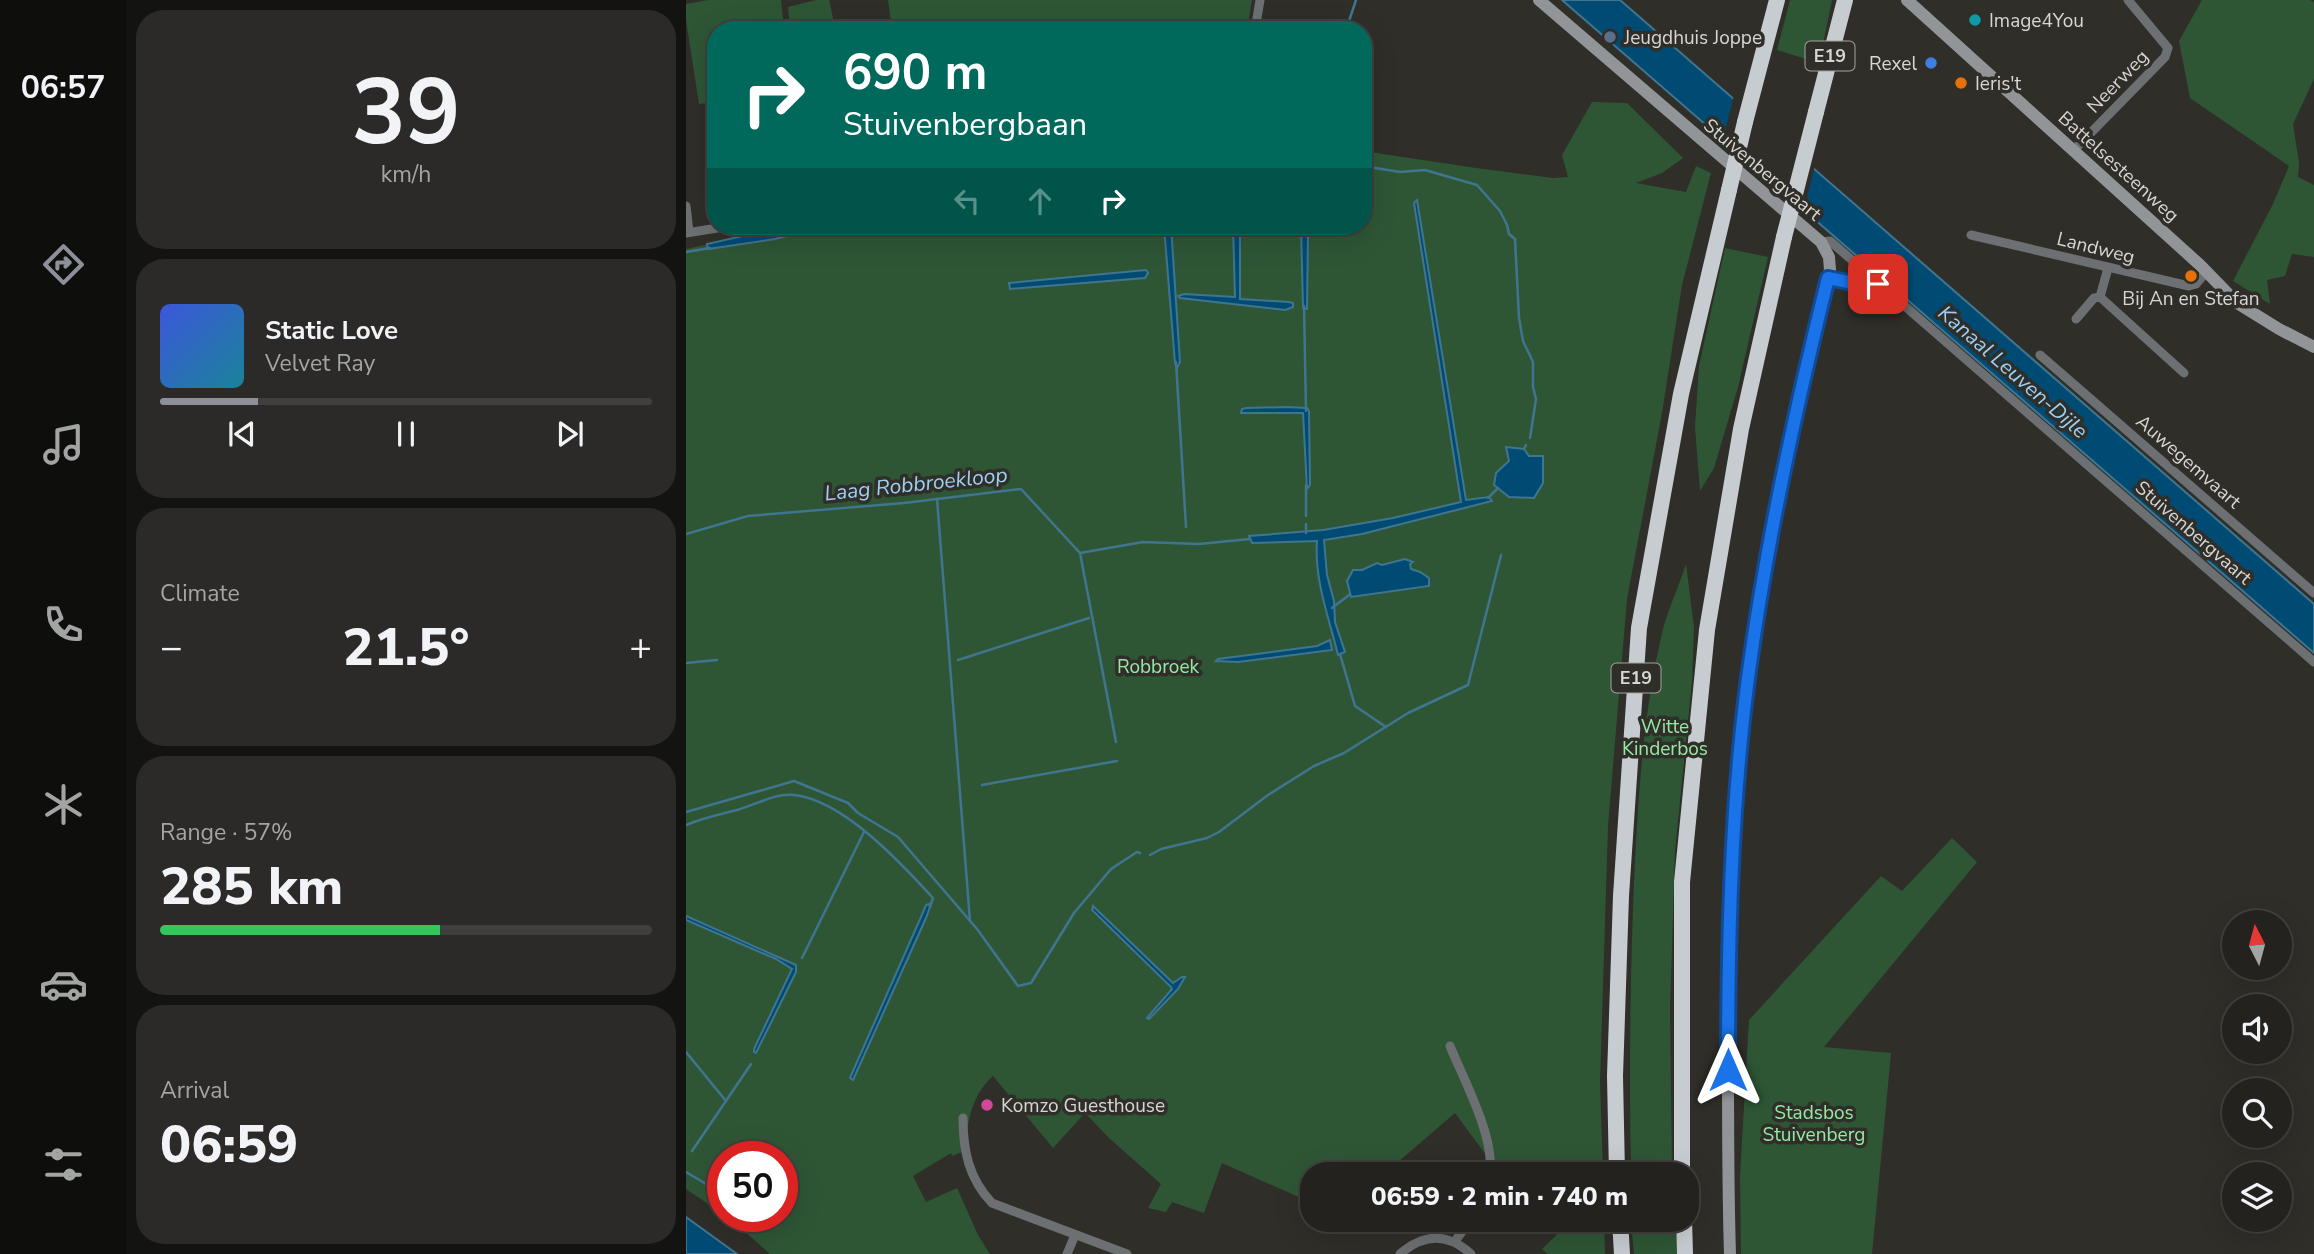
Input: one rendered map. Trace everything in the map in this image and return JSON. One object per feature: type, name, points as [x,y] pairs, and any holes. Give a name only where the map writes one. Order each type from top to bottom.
[{"type":"highway","name":"E19","points":[[1618,1162],[1615,1076],[1620,896],[1639,628],[1681,394],[1777,0]]},
{"type":"highway","name":"E19","points":[[1682,1162],[1682,882],[1706,630],[1741,429],[1784,237],[1845,0]]},
{"type":"highway","points":[[1621,1232],[1622,1254]]},
{"type":"highway","points":[[1684,1232],[1685,1254]]},
{"type":"main road","name":"Stuivenbergvaart","points":[[1539,0],[1821,242]]},
{"type":"main road","name":"Battelsesteenweg","points":[[1907,0],[2207,271],[2237,303],[2314,347]]},
{"type":"main road","points":[[1730,1254],[1729,977],[1738,776],[1748,679],[1769,537],[1790,433],[1828,278],[1829,257],[1821,242]]},
{"type":"street","points":[[1257,21],[1261,0]]},
{"type":"street","name":"Neerweg","points":[[2073,151],[2165,57],[2168,48],[2128,0]]},
{"type":"street","points":[[686,206],[688,232],[707,229]]},
{"type":"street","name":"Landweg","points":[[1971,235],[2189,286],[2196,284],[2207,271]]},
{"type":"street","name":"Stuivenbergvaart","points":[[1821,242],[1830,241],[2314,662]]},
{"type":"street","points":[[2076,319],[2099,297],[2108,268]]},
{"type":"street","points":[[1828,278],[1866,289],[1878,284]]},
{"type":"street","points":[[2099,297],[2184,373]]},
{"type":"street","name":"Auwegemvaart","points":[[2040,355],[2314,593]]},
{"type":"street","points":[[1450,1046],[1484,1130],[1489,1148],[1489,1162]]},
{"type":"street","points":[[963,1118],[964,1149],[971,1172],[979,1190],[992,1203],[1128,1254]]},
{"type":"street","points":[[1455,1241],[1462,1232]]},
{"type":"street","points":[[1067,1254],[1075,1235]]},
{"type":"street","points":[[1399,1254],[1412,1243],[1439,1238],[1455,1241],[1471,1254]]},
{"type":"green space","points":[[708,0],[781,0],[783,21],[707,21],[707,103],[699,104],[686,4]]},
{"type":"green space","points":[[816,0],[829,0],[832,21],[789,21],[788,7]]},
{"type":"green space","points":[[888,0],[1252,0],[1248,21],[891,21]]},
{"type":"green space","points":[[1790,0],[1832,0],[1819,63],[1777,50]]},
{"type":"green space","points":[[2202,0],[2314,2],[2314,79],[2293,124],[2299,163],[2298,177],[2314,185],[2314,257],[2292,254],[2285,276],[2267,280],[2270,304],[2233,281],[2273,204],[2289,166],[2190,98],[2179,41]]},
{"type":"green space","name":"Robbroek","points":[[1592,102],[1627,103],[1683,158],[1662,173],[1636,183],[1686,192],[1696,166],[1711,173],[1682,285],[1662,413],[1627,599],[1608,826],[1600,1082],[1603,1162],[1486,1162],[1486,1155],[1455,1113],[1398,1162],[1300,1162],[1300,1198],[1222,1163],[1204,1213],[1172,1202],[1166,1212],[1148,1208],[1161,1184],[1085,1113],[1053,1148],[993,1076],[975,1100],[967,1130],[967,1150],[952,1156],[951,1153],[913,1176],[926,1202],[957,1188],[978,1235],[990,1254],[770,1254],[745,1232],[798,1232],[798,1141],[707,1141],[707,1203],[686,1189],[686,249],[743,235],[1372,235],[1372,152],[1553,178],[1568,177],[1562,155]]},
{"type":"green space","points":[[1725,248],[1768,257],[1738,387],[1714,468],[1700,491],[1695,427],[1699,366]]},
{"type":"green space","name":"Witte Kinderbos","points":[[1686,564],[1694,627],[1692,681],[1675,851],[1670,1009],[1672,1162],[1631,1162],[1632,955],[1640,786],[1656,660],[1668,613]]},
{"type":"green space","name":"Stadsbos Stuivenberg","points":[[1952,838],[1977,862],[1824,1047],[1891,1053],[1872,1254],[1741,1254],[1740,1176],[1749,1020],[1881,876],[1902,891]]},
{"type":"green space","points":[[1560,1232],[1604,1232],[1605,1254],[1548,1254],[1542,1249]]},
{"type":"green space","points":[[1632,1232],[1676,1232],[1677,1254],[1634,1254]]},
{"type":"water","name":"Kanaal Leuven-Dijle","points":[[1562,0],[1620,0],[2314,604],[2314,653]]},
{"type":"water","points":[[1417,200],[1466,500],[1489,497],[1492,501],[1362,534],[1324,540],[1335,622],[1345,652],[1338,655],[1320,584],[1317,541],[1252,543],[1249,536],[1323,530],[1393,518],[1461,502],[1414,203]]},
{"type":"water","points":[[748,235],[791,235],[708,249],[707,244]]},
{"type":"water","points":[[1165,235],[1172,235],[1180,362],[1177,368]]},
{"type":"water","points":[[1233,235],[1240,235],[1240,299],[1289,302],[1293,303],[1293,307],[1285,310],[1178,296],[1184,294],[1235,297]]},
{"type":"water","points":[[1301,235],[1308,235],[1307,309],[1303,308]]},
{"type":"water","points":[[1146,270],[1148,273],[1145,278],[1010,289],[1009,283]]},
{"type":"water","points":[[1246,408],[1307,408],[1309,411],[1310,485],[1307,489],[1303,413],[1241,413],[1242,409]]},
{"type":"water","points":[[1506,447],[1524,449],[1529,456],[1543,456],[1543,483],[1534,498],[1509,497],[1494,485],[1496,473],[1509,461]]},
{"type":"water","points":[[1405,559],[1413,562],[1410,564],[1411,569],[1429,578],[1429,586],[1351,597],[1347,581],[1353,570]]},
{"type":"water","points":[[1330,640],[1332,650],[1238,662],[1216,661],[1317,646]]},
{"type":"water","points":[[929,904],[926,918],[853,1080],[850,1078],[853,1071],[926,905]]},
{"type":"water","points":[[1093,906],[1173,983],[1185,977],[1178,989],[1149,1019],[1147,1018],[1172,989],[1092,910]]},
{"type":"water","points":[[686,916],[796,965],[796,972],[756,1053],[754,1049],[792,969],[776,959],[686,920]]},
{"type":"water","points":[[686,1217],[737,1254],[686,1254]]},
{"type":"pier","points":[[1734,95],[1815,165],[1803,213],[1722,144]]},
{"type":"waterway","points":[[1349,21],[1356,0]]},
{"type":"waterway","points":[[1372,167],[1400,172],[1425,170],[1477,185],[1500,211],[1509,234],[1515,239],[1519,318],[1523,341],[1533,362],[1536,399],[1530,438]]},
{"type":"waterway","name":"Laag Robbroekloop","points":[[686,252],[710,248]]},
{"type":"waterway","points":[[1304,306],[1306,411]]},
{"type":"waterway","points":[[1176,362],[1186,527]]},
{"type":"waterway","points":[[1524,449],[1526,445]]},
{"type":"waterway","points":[[1306,485],[1306,516]]},
{"type":"waterway","points":[[1488,498],[1498,488]]},
{"type":"waterway","name":"Laag Robbroekloop","points":[[686,534],[748,516],[904,503],[1021,489],[1080,553],[1143,542],[1199,544],[1250,539]]},
{"type":"waterway","points":[[937,499],[970,921]]},
{"type":"waterway","points":[[1306,524],[1306,533]]},
{"type":"waterway","points":[[1080,553],[1116,742]]},
{"type":"waterway","points":[[1150,855],[1161,849],[1207,838],[1219,832],[1268,795],[1314,766],[1344,753],[1408,713],[1468,685],[1501,555]]},
{"type":"waterway","points":[[1332,608],[1349,595]]},
{"type":"waterway","points":[[958,660],[1089,618]]},
{"type":"waterway","points":[[1340,654],[1355,706],[1386,727]]},
{"type":"waterway","points":[[686,663],[717,660]]},
{"type":"waterway","points":[[982,785],[1117,761]]},
{"type":"waterway","points":[[686,812],[794,781],[848,803],[858,813],[898,837],[977,929],[1018,986],[1031,983],[1074,913],[1111,869],[1137,852],[1140,853]]},
{"type":"waterway","points":[[686,825],[779,796],[794,795],[813,799],[851,821],[888,851],[933,898],[930,907]]},
{"type":"waterway","points":[[802,958],[864,832]]},
{"type":"waterway","points":[[686,1052],[726,1101]]},
{"type":"waterway","points":[[692,1151],[751,1064]]},
{"type":"waterway","points":[[686,1172],[707,1184]]},
{"type":"place","name":"Image4You","points":[[1975,20]]},
{"type":"place","name":"Jeugdhuis Joppe","points":[[1610,37]]},
{"type":"place","name":"Rexel","points":[[1931,63]]},
{"type":"place","name":"Ieris't","points":[[1961,83]]},
{"type":"place","name":"Bij An en Stefan","points":[[2191,276]]},
{"type":"place","name":"Komzo Guesthouse","points":[[987,1105]]},
{"type":"route","points":[[1728,1070],[1730,926],[1738,776],[1748,679],[1769,537],[1790,433],[1828,278],[1866,289],[1878,284]]}]
